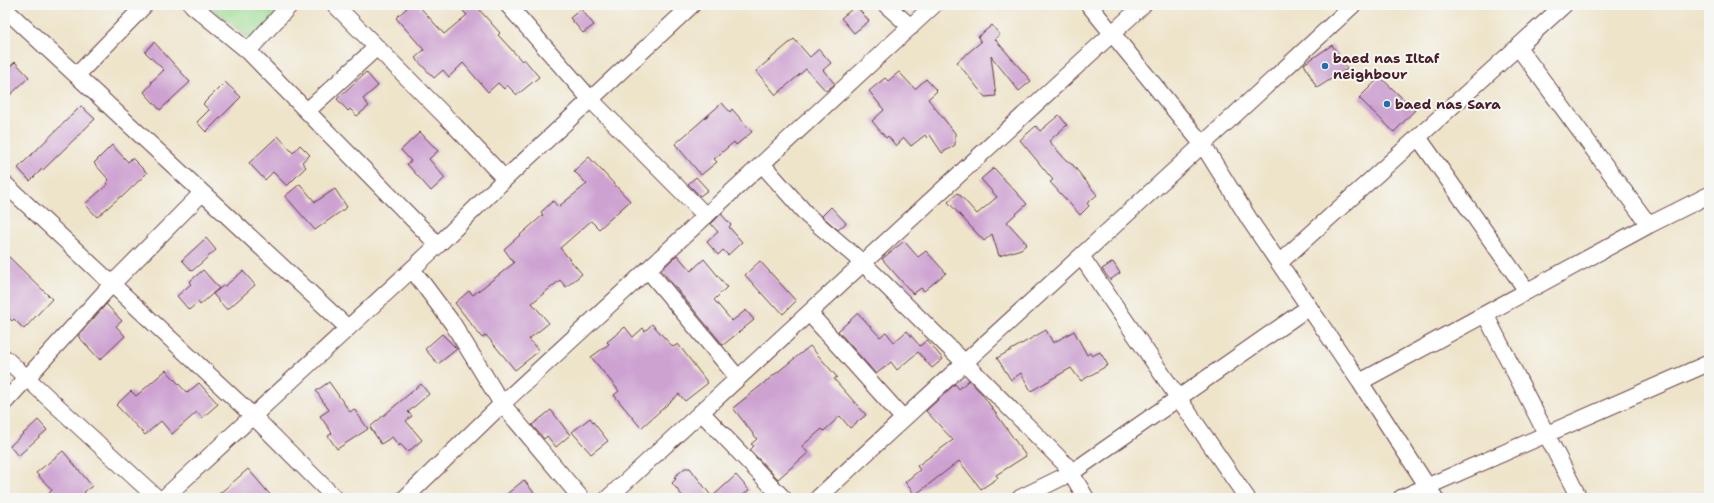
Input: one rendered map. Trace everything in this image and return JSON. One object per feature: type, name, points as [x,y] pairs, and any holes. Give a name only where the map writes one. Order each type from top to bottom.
[{"type":"street","points":[[77,76],[145,5]]},
{"type":"street","points":[[192,5],[248,51],[438,244]]},
{"type":"street","points":[[248,51],[290,5]]},
{"type":"street","points":[[335,5],[455,126],[505,179]]},
{"type":"street","points":[[508,5],[591,100],[706,216]]},
{"type":"street","points":[[164,498],[412,269],[505,179],[692,5]]},
{"type":"street","points":[[886,5],[911,26]]},
{"type":"street","points":[[405,498],[502,404],[934,5]]},
{"type":"street","points":[[1089,5],[1203,145],[1279,263],[1360,382],[1432,492]]},
{"type":"street","points":[[608,498],[1143,5]]},
{"type":"street","points":[[818,498],[964,362],[1203,145],[1353,5]]},
{"type":"street","points":[[1279,263],[1518,47],[1559,7]]},
{"type":"street","points":[[5,9],[348,328]]},
{"type":"street","points":[[1518,47],[1649,226]]},
{"type":"street","points":[[307,111],[377,48]]},
{"type":"street","points":[[1418,137],[1527,291]]},
{"type":"street","points":[[762,164],[808,216],[863,263],[1067,466],[1086,498]]},
{"type":"street","points":[[5,184],[253,416],[335,498]]},
{"type":"street","points":[[5,402],[112,284],[202,193]]},
{"type":"street","points":[[1360,382],[1527,291],[1709,195]]},
{"type":"street","points":[[1081,256],[1247,498]]},
{"type":"street","points":[[412,269],[453,324],[502,404],[581,498]]},
{"type":"street","points":[[648,270],[738,378]]},
{"type":"street","points":[[1020,498],[1071,472],[1309,307]]},
{"type":"street","points":[[809,313],[904,418]]},
{"type":"street","points":[[1485,314],[1579,498]]},
{"type":"street","points":[[5,358],[157,498]]},
{"type":"street","points":[[1401,498],[1432,492],[1547,434],[1709,363]]},
{"type":"street","points":[[701,412],[783,498]]},
{"type":"green space","points":[[208,5],[289,5],[255,43]]},
{"type":"building","points":[[410,5],[418,5],[444,34],[467,15],[463,11],[470,5],[475,5],[500,33],[498,35],[522,61],[524,59],[539,77],[517,95],[507,85],[504,89],[498,83],[488,92],[463,63],[449,77],[443,70],[434,78],[415,58],[424,50],[396,18]]},
{"type":"building","points":[[856,6],[869,21],[854,33],[841,18]]},
{"type":"building","points":[[581,9],[594,25],[583,33],[570,18]]},
{"type":"building","points":[[992,25],[1000,35],[995,39],[1031,81],[1019,91],[991,56],[996,96],[985,97],[957,62],[981,42],[978,37]]},
{"type":"building","points":[[794,39],[810,57],[819,49],[831,63],[823,70],[835,84],[826,91],[806,69],[776,95],[756,71]]},
{"type":"building","points":[[154,42],[190,82],[160,110],[144,92],[152,83],[151,82],[164,70],[145,52]]},
{"type":"building","name":"baed nas Iltaf neighbour","points":[[1332,45],[1347,69],[1317,88],[1304,64]]},
{"type":"building","points":[[15,62],[29,77],[5,100],[5,71]]},
{"type":"building","points":[[366,72],[378,86],[363,99],[369,106],[357,116],[350,109],[348,111],[337,99]]},
{"type":"building","points":[[899,72],[915,89],[926,79],[937,91],[928,99],[955,133],[955,145],[942,153],[930,135],[927,138],[925,135],[911,146],[904,138],[896,146],[888,136],[886,138],[872,121],[884,110],[869,91],[885,78],[888,81]]},
{"type":"building","name":"baed nas Sara","points":[[1380,77],[1415,110],[1394,132],[1359,98]]},
{"type":"building","points":[[225,82],[241,97],[206,132],[197,122],[209,110],[203,104]]},
{"type":"building","points":[[722,103],[730,112],[732,109],[752,132],[736,145],[734,142],[714,159],[717,162],[701,175],[675,144]]},
{"type":"building","points":[[81,106],[95,119],[30,181],[18,168]]},
{"type":"building","points":[[1059,115],[1067,125],[1049,141],[1065,159],[1072,164],[1097,195],[1087,203],[1089,206],[1080,215],[1050,182],[1053,180],[1020,140],[1036,126],[1040,131]]},
{"type":"building","points":[[420,132],[438,151],[429,159],[445,178],[431,191],[407,164],[411,161],[401,150]]},
{"type":"building","points":[[278,136],[293,153],[300,145],[310,155],[302,162],[306,167],[287,186],[273,172],[265,180],[249,163]]},
{"type":"building","points":[[112,145],[128,162],[132,158],[147,173],[122,197],[121,196],[97,217],[85,204],[108,184],[107,182],[109,180],[94,163]]},
{"type":"building","points":[[589,157],[630,201],[599,229],[591,221],[560,248],[582,274],[566,287],[560,280],[532,303],[549,323],[529,339],[539,351],[515,370],[486,335],[482,338],[455,303],[469,291],[473,295],[514,263],[504,249],[543,215],[541,212],[553,201],[558,207],[587,184],[574,171]]},
{"type":"building","points":[[994,168],[1027,204],[1007,222],[1027,244],[1021,249],[999,256],[992,234],[984,241],[948,202],[958,193],[977,214],[997,197],[981,179]]},
{"type":"building","points":[[696,177],[708,190],[700,196],[688,184]]},
{"type":"building","points":[[300,184],[315,202],[335,189],[347,207],[315,230],[285,196]]},
{"type":"building","points":[[831,207],[846,223],[838,230],[822,216]]},
{"type":"building","points":[[721,214],[731,225],[729,227],[742,242],[728,255],[723,250],[718,255],[707,242],[718,232],[711,224]]},
{"type":"building","points":[[206,238],[216,250],[192,271],[182,260]]},
{"type":"building","points":[[904,241],[918,257],[926,251],[946,273],[924,291],[921,288],[913,294],[882,259]]},
{"type":"building","points":[[5,253],[52,299],[24,329],[14,319],[12,321],[5,314]]},
{"type":"building","points":[[677,255],[691,271],[704,259],[727,287],[714,300],[732,321],[746,310],[754,320],[723,345],[661,270]]},
{"type":"building","points":[[760,261],[796,301],[783,314],[775,305],[773,306],[745,275]]},
{"type":"building","points":[[1113,262],[1120,273],[1110,280],[1102,269]]},
{"type":"building","points":[[203,270],[219,288],[200,305],[198,302],[189,310],[177,296],[191,284],[189,282]]},
{"type":"building","points":[[243,271],[255,285],[227,310],[213,294]]},
{"type":"building","points":[[106,304],[122,321],[116,326],[125,336],[100,360],[78,336]]},
{"type":"building","points":[[858,313],[880,337],[886,332],[894,342],[907,331],[920,346],[927,340],[943,359],[932,368],[918,352],[897,370],[891,362],[876,374],[838,331]]},
{"type":"building","points":[[652,324],[673,347],[678,344],[708,383],[685,401],[679,394],[641,428],[614,395],[619,391],[591,357],[609,344],[607,342],[625,327],[633,337],[643,328],[645,331]]},
{"type":"building","points":[[1046,330],[1053,343],[1074,331],[1087,355],[1090,353],[1092,356],[1100,352],[1108,365],[1081,381],[1071,368],[1031,391],[1021,373],[1011,380],[997,358]]},
{"type":"building","points":[[442,334],[457,349],[438,364],[425,349]]},
{"type":"building","points":[[810,346],[837,377],[834,379],[866,415],[850,428],[840,416],[824,431],[822,429],[802,446],[808,453],[778,479],[750,450],[754,446],[751,444],[757,439],[733,408]]},
{"type":"building","points":[[166,370],[187,393],[199,383],[218,404],[202,418],[197,412],[172,434],[161,421],[145,435],[116,405],[131,391],[136,396]]},
{"type":"building","points":[[969,380],[982,394],[1026,456],[996,475],[998,478],[981,489],[959,461],[915,495],[905,482],[920,470],[917,466],[953,440],[926,411],[955,384],[959,389]]},
{"type":"building","points":[[329,382],[350,412],[354,409],[368,429],[337,449],[328,436],[332,433],[320,416],[329,410],[316,391]]},
{"type":"building","points":[[421,384],[429,394],[408,412],[412,416],[406,421],[422,440],[408,452],[400,444],[399,446],[392,437],[381,444],[370,427]]},
{"type":"building","points":[[551,410],[570,435],[556,447],[547,436],[544,439],[532,425]]},
{"type":"building","points":[[590,418],[608,441],[591,454],[572,432]]},
{"type":"building","points":[[38,420],[47,430],[18,456],[10,446]]},
{"type":"building","points":[[63,451],[92,486],[84,492],[89,498],[44,498],[52,490],[36,473]]},
{"type":"building","points":[[685,468],[690,468],[712,497],[736,475],[749,490],[740,498],[684,498],[672,483],[676,479],[674,477]]},
{"type":"building","points":[[248,469],[273,498],[214,498],[232,483]]},
{"type":"building","points":[[524,480],[538,498],[502,498]]},
{"type":"place","name":"baed nas Iltaf neighbour","points":[[1325,66]]},
{"type":"place","name":"baed nas Sara","points":[[1387,104]]}]
